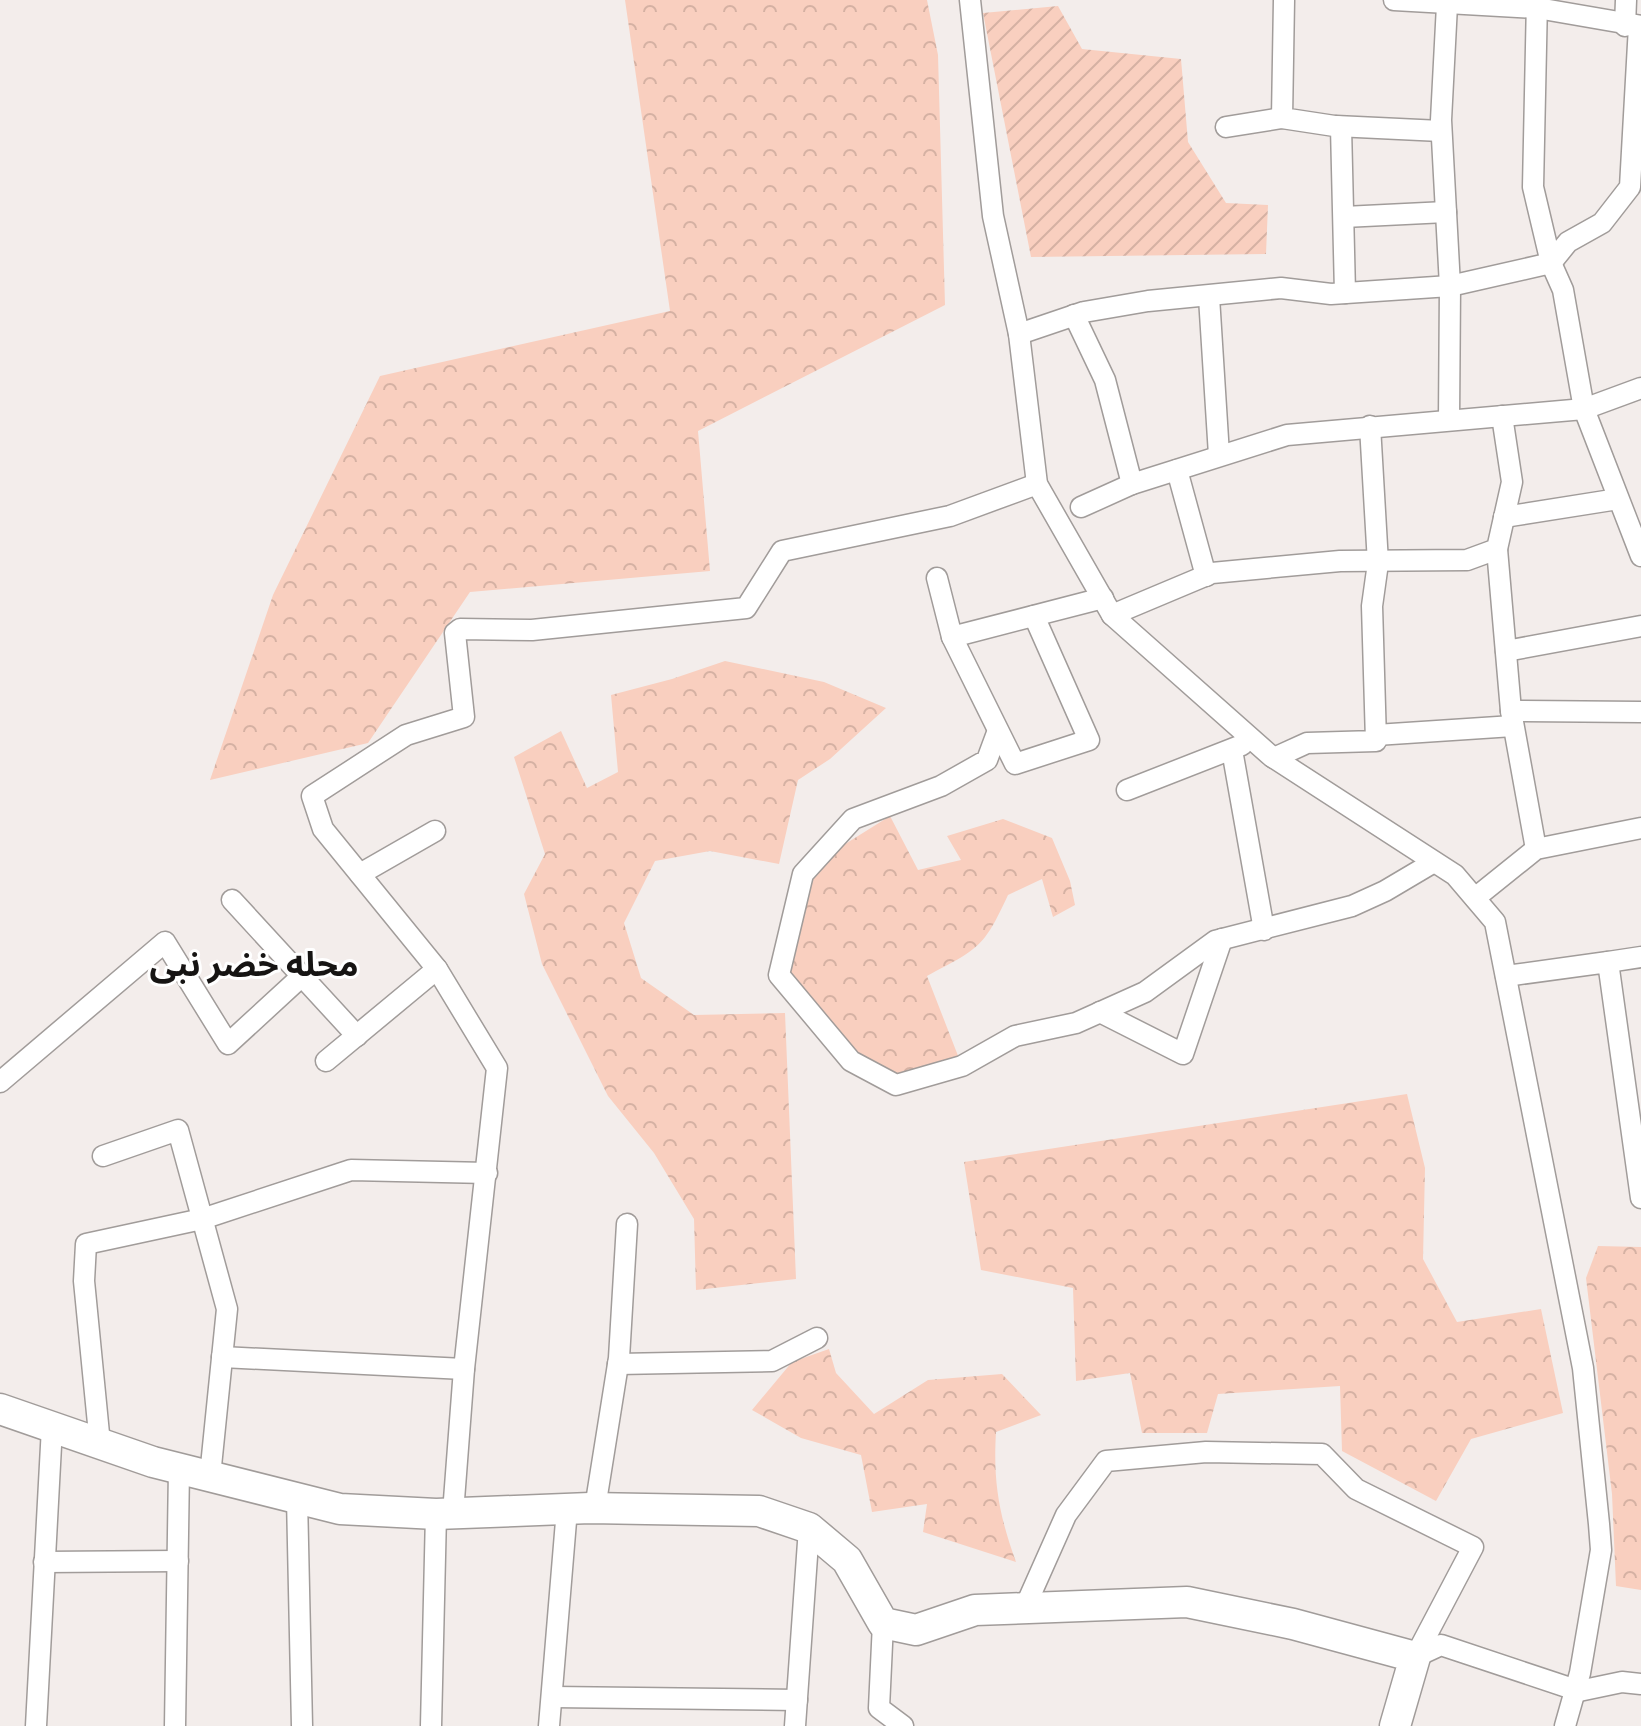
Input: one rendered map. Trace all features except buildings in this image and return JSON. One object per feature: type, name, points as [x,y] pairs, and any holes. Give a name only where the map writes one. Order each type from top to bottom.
[{"type":"street","points":[[970,0],[993,216],[1019,334],[1037,484],[1108,606],[1274,758],[1455,875],[1495,922],[1583,1368],[1599,1524],[1601,1550],[1575,1690],[1565,1726]]},
{"type":"street","points":[[1282,118],[1284,0]]},
{"type":"street","points":[[1394,0],[1447,5],[1537,4],[1635,26]]},
{"type":"street","points":[[1019,334],[1074,315],[1148,301],[1281,288],[1345,293],[1450,286],[1551,263],[1568,242],[1602,223],[1630,187],[1635,26],[1626,0]]},
{"type":"street","points":[[1537,4],[1533,187],[1551,263],[1563,290],[1584,409],[1641,556]]},
{"type":"street","points":[[1447,5],[1441,131],[1450,286],[1449,420]]},
{"type":"street","points":[[1226,127],[1282,118],[1336,126],[1441,131]]},
{"type":"street","points":[[1336,126],[1341,127],[1345,293]]},
{"type":"street","points":[[1344,217],[1446,212]]},
{"type":"street","points":[[1209,297],[1219,455]]},
{"type":"street","points":[[1074,315],[1105,380],[1132,484]]},
{"type":"street","points":[[1081,507],[1132,484],[1287,435],[1584,409],[1641,388]]},
{"type":"street","points":[[1502,416],[1512,482],[1497,549],[1512,718],[1536,849]]},
{"type":"street","points":[[1274,758],[1307,743],[1376,741],[1372,606],[1378,563],[1370,426]]},
{"type":"street","points":[[1177,470],[1206,576]]},
{"type":"street","points":[[431,1726],[445,1514],[497,1068],[437,969],[323,829],[312,796],[406,735],[464,717],[455,633],[460,629],[532,630],[746,608],[782,551],[950,516],[1037,484]]},
{"type":"street","points":[[1504,517],[1618,499]]},
{"type":"street","points":[[952,637],[1034,616],[1108,606],[1206,576],[1340,561],[1467,560],[1497,549]]},
{"type":"street","points":[[937,578],[952,637],[1015,764],[1089,740],[1034,616]]},
{"type":"street","points":[[1506,651],[1641,626]]},
{"type":"street","points":[[1376,735],[1512,718],[1641,712]]},
{"type":"street","points":[[997,733],[987,760],[941,786],[853,819],[803,874],[779,975],[851,1061],[896,1085],[962,1066],[1015,1036],[1076,1023],[1145,992],[1222,939],[1352,906],[1434,862]]},
{"type":"street","points":[[1127,790],[1254,741]]},
{"type":"street","points":[[1232,750],[1264,930]]},
{"type":"street","points":[[1475,898],[1536,849],[1641,828]]},
{"type":"street","points":[[360,874],[435,831]]},
{"type":"street","points":[[232,900],[357,1036]]},
{"type":"street","points":[[1100,1012],[1183,1054],[1222,939]]},
{"type":"street","points":[[0,1082],[165,942],[228,1044],[302,976]]},
{"type":"street","points":[[1506,976],[1641,957]]},
{"type":"street","points":[[1608,962],[1632,1068],[1641,1198]]},
{"type":"street","points":[[326,1061],[437,969]]},
{"type":"street","points":[[103,1156],[178,1130],[227,1309],[210,1476]]},
{"type":"street","points":[[100,1444],[84,1281],[86,1244],[202,1219],[351,1170],[487,1173]]},
{"type":"street","points":[[549,1726],[581,1508],[618,1364],[627,1224]]},
{"type":"street","points":[[618,1364],[772,1361],[817,1338]]},
{"type":"street","points":[[222,1357],[464,1369]]},
{"type":"street","points":[[0,1409],[179,1469],[340,1509],[445,1514],[699,1507],[759,1511],[809,1528],[847,1560],[883,1623],[879,1708],[903,1726]]},
{"type":"street","points":[[36,1726],[52,1427]]},
{"type":"street","points":[[1025,1607],[1066,1515],[1106,1461],[1206,1452],[1322,1454],[1356,1489],[1473,1547],[1415,1657],[1395,1726]]},
{"type":"street","points":[[175,1726],[179,1469]]},
{"type":"street","points":[[297,1498],[302,1726]]},
{"type":"street","points":[[795,1726],[809,1528]]},
{"type":"street","points":[[44,1562],[178,1561]]},
{"type":"street","points":[[883,1623],[916,1630],[975,1610],[1187,1602],[1293,1624],[1415,1657],[1441,1645],[1575,1690],[1622,1682],[1641,1684]]},
{"type":"street","points":[[553,1697],[797,1700]]},
{"type":"green space","points":[[625,0],[927,0],[938,55],[945,305],[698,431],[710,571],[470,592],[368,743],[210,780],[273,595],[380,376],[670,311]]},
{"type":"green space","points":[[1058,6],[1082,49],[1181,59],[1188,142],[1226,203],[1268,205],[1266,254],[1031,257],[983,13]]},
{"type":"green space","points":[[725,661],[824,682],[886,708],[830,759],[798,780],[779,864],[710,851],[655,861],[624,923],[641,978],[694,1015],[785,1013],[796,1279],[696,1290],[694,1219],[654,1153],[608,1096],[542,964],[524,894],[545,854],[514,757],[561,731],[587,788],[618,772],[611,695]]},
{"type":"green space","points":[[890,816],[918,870],[961,860],[947,836],[1003,819],[1052,838],[1070,881],[1075,905],[1053,917],[1042,879],[1008,895],[978,945],[927,976],[962,1066],[896,1085],[851,1061],[779,975],[810,866]]},
{"type":"green space","points":[[1407,1094],[1425,1168],[1423,1259],[1457,1322],[1541,1309],[1563,1413],[1471,1439],[1436,1501],[1342,1451],[1340,1386],[1218,1394],[1207,1433],[1142,1433],[1130,1373],[1076,1381],[1073,1288],[981,1270],[964,1162]]},
{"type":"green space","points":[[1598,1246],[1641,1247],[1641,1590],[1616,1586],[1612,1494],[1586,1278]]},
{"type":"green space","points":[[829,1349],[836,1373],[874,1414],[928,1380],[1002,1374],[1041,1415],[996,1432],[998,1498],[1016,1562],[923,1532],[927,1504],[872,1512],[861,1455],[801,1438],[752,1410],[792,1362]]},
{"type":"district","name":"محله خضر نبی","points":[[254,964]]}]
